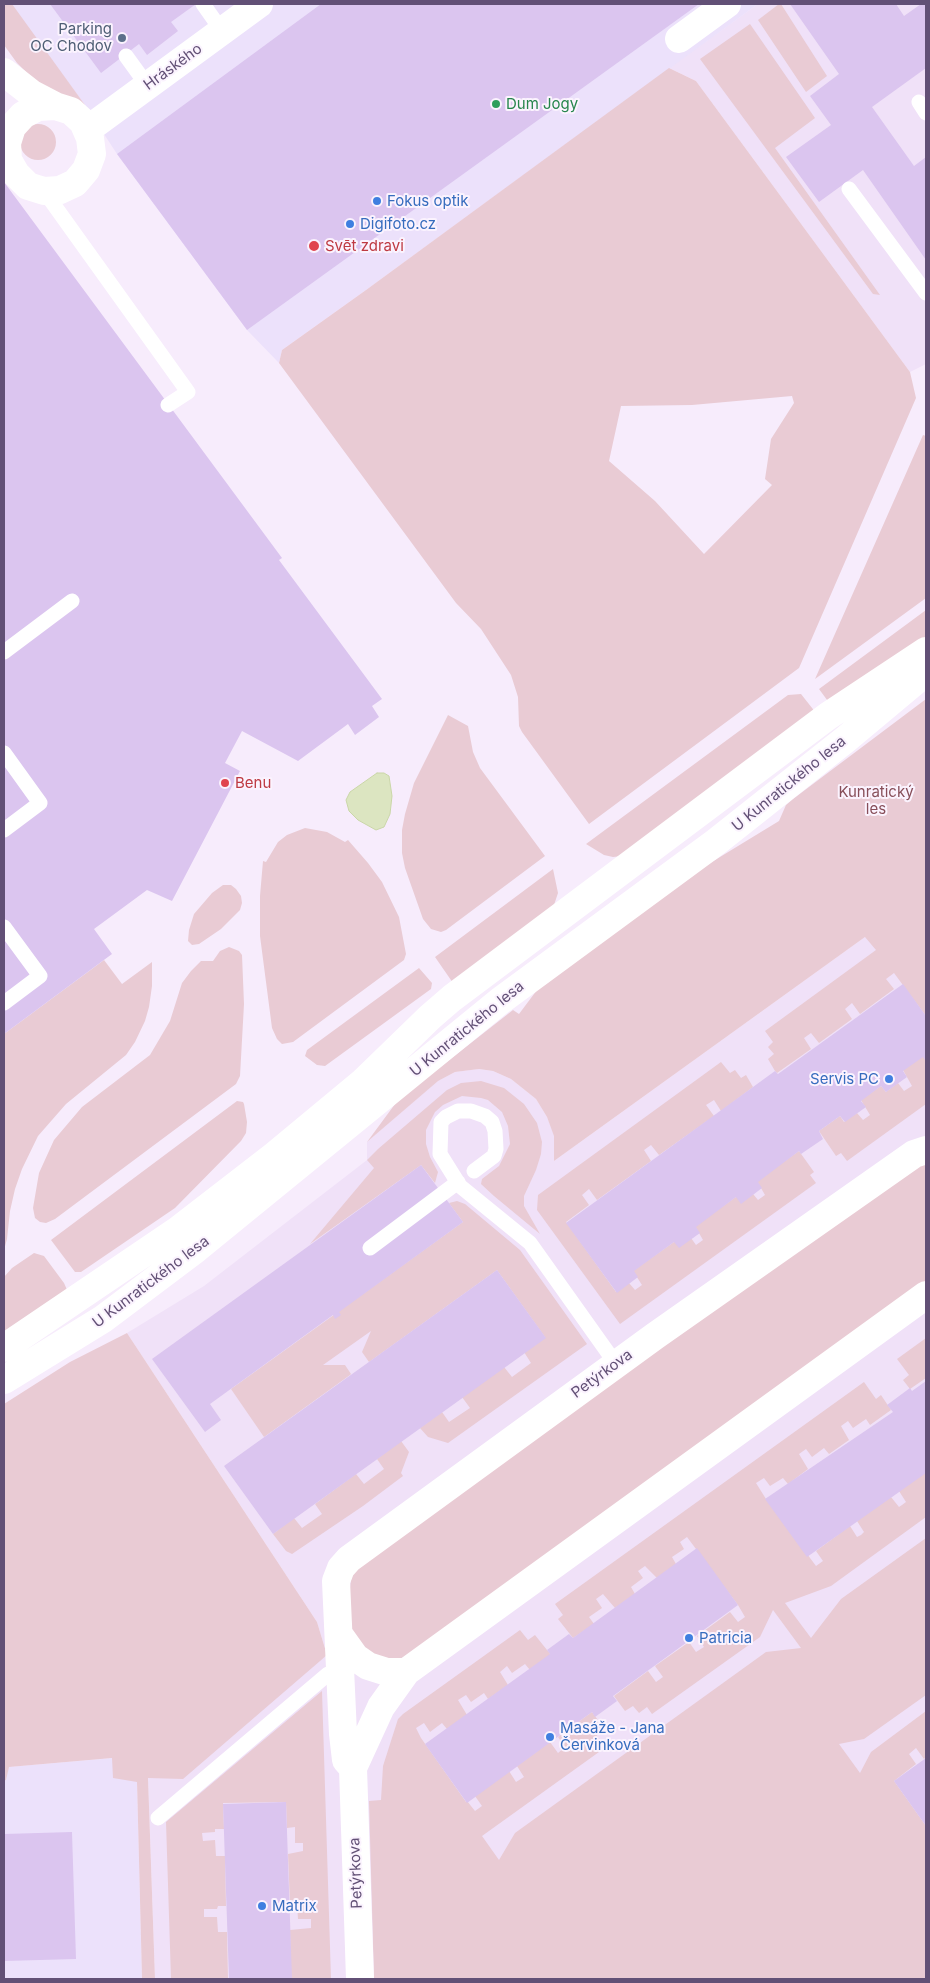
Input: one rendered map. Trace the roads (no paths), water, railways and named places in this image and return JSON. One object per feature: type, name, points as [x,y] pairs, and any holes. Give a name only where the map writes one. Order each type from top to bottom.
[{"type":"street","name":"Hráského","points":[[87,130],[259,4]]},
{"type":"street","points":[[679,39],[727,4]]},
{"type":"street","points":[[4,72],[32,94],[55,106],[70,111],[83,122],[90,138],[92,154],[86,170],[75,183],[60,190],[44,191],[28,186],[16,174],[8,160],[5,138],[23,115],[38,107],[55,106]]},
{"type":"street","name":"U Kunratického lesa","points":[[4,1348],[178,1230],[275,1155],[364,1082],[452,998],[828,716],[926,651]]},
{"type":"street","name":"U Kunratického lesa","points":[[4,1380],[103,1319],[196,1249],[500,1000],[716,842],[846,739],[926,672]]},
{"type":"street","name":"Petýrkova","points":[[353,1768],[346,1760],[343,1734],[336,1581],[341,1568],[349,1559],[616,1364],[914,1154],[926,1150]]},
{"type":"street","name":"Petýrkova","points":[[360,1979],[353,1768],[380,1707],[406,1672],[926,1295]]},
{"type":"street","points":[[340,1636],[355,1657],[368,1666],[387,1672],[406,1672]]},
{"type":"lane","points":[[203,4],[222,31]]},
{"type":"lane","points":[[126,56],[147,85]]},
{"type":"lane","points":[[849,189],[926,293]]},
{"type":"lane","points":[[44,191],[188,392],[168,405]]},
{"type":"lane","points":[[4,652],[72,601]]},
{"type":"lane","points":[[4,753],[40,803],[4,830]]},
{"type":"lane","points":[[4,927],[40,976],[4,1003]]},
{"type":"lane","points":[[474,1171],[494,1156],[496,1130],[492,1122],[485,1116],[471,1111],[458,1111],[441,1122],[440,1154],[458,1182],[530,1243],[616,1364]]},
{"type":"lane","points":[[370,1248],[458,1182]]},
{"type":"lane","points":[[158,1818],[328,1674]]},
{"type":"place","name":"Parking OC Chodov","points":[[122,38]]},
{"type":"place","name":"Dum Jogy","points":[[496,104]]},
{"type":"place","name":"Fokus optik","points":[[377,201]]},
{"type":"place","name":"Digifoto.cz","points":[[350,224]]},
{"type":"place","name":"Svēt zdravi","points":[[314,246]]},
{"type":"place","name":"Benu","points":[[225,783]]},
{"type":"place","name":"Servis PC","points":[[889,1079]]},
{"type":"place","name":"Patricia","points":[[689,1638]]},
{"type":"place","name":"Masáže - Jana Červinková","points":[[550,1737]]},
{"type":"place","name":"Matrix","points":[[262,1906]]},
{"type":"park label","name":"Kunratický les","points":[[876,800]]}]
